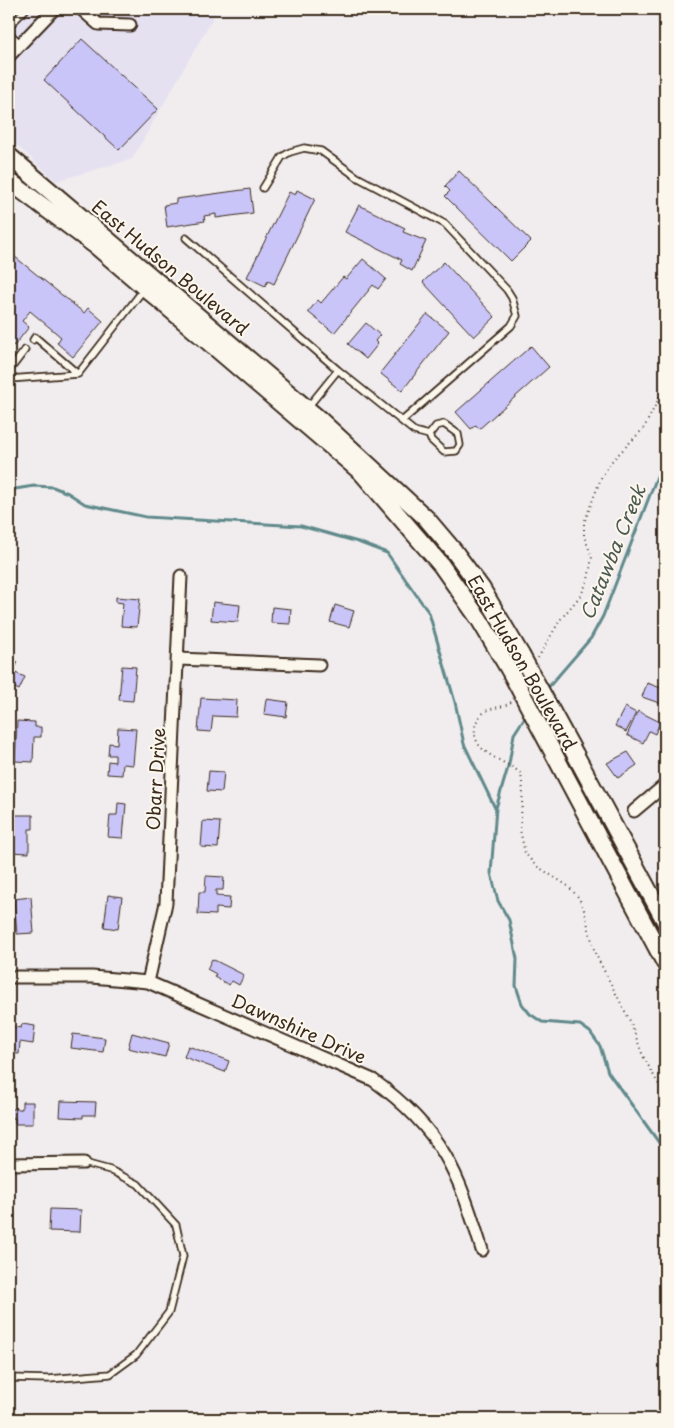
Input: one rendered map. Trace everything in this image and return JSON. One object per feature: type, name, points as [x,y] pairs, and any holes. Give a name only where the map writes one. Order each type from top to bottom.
[{"type":"main road","name":"East Hudson Boulevard","points":[[9,156],[302,413],[426,518],[454,551],[482,589],[576,754],[665,921]]},
{"type":"main road","name":"East Hudson Boulevard","points":[[9,181],[96,246],[145,288],[302,413],[362,473],[442,565],[479,619],[510,671],[665,963]]},
{"type":"street","points":[[9,56],[54,9]]},
{"type":"street","points":[[81,9],[98,24],[130,25]]},
{"type":"street","name":"Obarr Drive","points":[[148,982],[166,903],[179,659],[181,576]]},
{"type":"street","points":[[179,659],[319,665]]},
{"type":"street","points":[[634,810],[665,784]]},
{"type":"street","name":"Dawnshire Drive","points":[[9,977],[92,978],[148,982],[373,1080],[398,1099],[429,1130],[451,1163],[469,1208],[482,1250]]},
{"type":"street","points":[[9,1164],[84,1163]]},
{"type":"lane","points":[[9,26],[26,9]]},
{"type":"lane","points":[[9,33],[21,44]]},
{"type":"lane","points":[[263,188],[282,157],[290,152],[304,148],[321,151],[357,177],[445,224],[512,298],[517,316],[511,326],[402,421]]},
{"type":"lane","points":[[186,238],[338,370],[402,421],[419,433],[429,435]]},
{"type":"lane","points":[[9,379],[78,374],[145,288]]},
{"type":"lane","points":[[33,340],[36,337],[78,374]]},
{"type":"lane","points":[[9,371],[25,350]]},
{"type":"lane","points":[[302,413],[338,370]]},
{"type":"lane","points":[[440,424],[448,425],[458,434],[460,445],[456,451],[444,452],[431,440],[429,435],[436,426],[440,424]]},
{"type":"lane","points":[[9,1378],[49,1379],[110,1374],[136,1355],[169,1312],[183,1256],[176,1225],[138,1184],[110,1170],[84,1163]]},
{"type":"path","points":[[538,658],[560,620],[581,594],[588,580],[592,557],[584,536],[584,523],[601,478],[616,456],[644,428],[665,386]]},
{"type":"path","points":[[512,701],[484,713],[477,722],[476,738],[489,755],[521,774],[523,782],[520,830],[525,853],[535,865],[568,886],[579,898],[595,953],[630,1021],[643,1056],[665,1096]]},
{"type":"shaded area","points":[[9,9],[218,9],[132,159],[56,181],[9,138]]},
{"type":"building","points":[[82,39],[158,109],[119,150],[44,80]]},
{"type":"building","points":[[459,171],[531,241],[511,261],[445,196],[450,191],[445,186]]},
{"type":"building","points":[[250,189],[253,213],[216,218],[216,214],[204,216],[205,221],[167,227],[164,205],[176,203],[176,199]]},
{"type":"building","points":[[297,190],[315,199],[274,284],[268,281],[265,286],[247,277],[289,192],[295,195]]},
{"type":"building","points":[[359,205],[405,228],[403,232],[426,241],[412,271],[400,264],[402,260],[345,232]]},
{"type":"building","points":[[9,252],[84,313],[88,308],[103,321],[73,357],[57,343],[61,337],[30,311],[22,321],[29,327],[14,346],[9,342]]},
{"type":"building","points":[[363,259],[386,279],[378,289],[373,285],[334,333],[308,312],[318,300],[321,303],[343,277],[346,279]]},
{"type":"building","points":[[444,262],[495,317],[474,337],[423,282]]},
{"type":"building","points":[[427,314],[449,331],[402,391],[380,373]]},
{"type":"building","points":[[366,323],[380,335],[375,341],[378,344],[366,359],[348,344]]},
{"type":"building","points":[[531,346],[549,367],[479,429],[476,425],[471,429],[456,412]]},
{"type":"building","points":[[116,597],[140,599],[137,627],[121,626],[123,603],[116,602]]},
{"type":"building","points":[[213,602],[240,605],[238,622],[211,620]]},
{"type":"building","points":[[335,605],[354,611],[349,627],[330,622]]},
{"type":"building","points":[[272,607],[291,609],[290,624],[271,623]]},
{"type":"building","points":[[9,658],[18,662],[13,672],[25,677],[19,690],[9,685]]},
{"type":"building","points":[[122,666],[136,667],[133,701],[119,700]]},
{"type":"building","points":[[665,677],[665,705],[642,697],[647,683],[661,688]]},
{"type":"building","points":[[201,698],[237,700],[236,717],[213,716],[211,732],[198,731]]},
{"type":"building","points":[[266,699],[288,702],[286,717],[264,714]]},
{"type":"building","points":[[625,707],[636,713],[626,732],[615,726]]},
{"type":"building","points":[[638,711],[660,722],[655,734],[649,731],[643,743],[627,735]]},
{"type":"building","points":[[17,721],[35,722],[35,727],[41,727],[41,737],[34,737],[33,762],[15,761]]},
{"type":"building","points":[[118,728],[136,729],[133,765],[123,764],[122,775],[107,774],[108,761],[115,762],[115,755],[108,755],[109,743],[117,744]]},
{"type":"building","points":[[628,752],[637,765],[618,778],[607,763]]},
{"type":"building","points":[[209,771],[224,772],[222,792],[207,791]]},
{"type":"building","points":[[118,803],[126,804],[123,838],[108,837],[110,815],[117,815]]},
{"type":"building","points":[[9,815],[33,815],[33,829],[29,829],[29,853],[9,852],[9,835],[12,835],[12,829],[9,829]]},
{"type":"building","points":[[203,821],[220,822],[218,848],[201,847]]},
{"type":"building","points":[[206,876],[224,877],[223,890],[216,890],[216,896],[230,897],[229,909],[216,908],[216,915],[198,914],[199,892],[205,892]]},
{"type":"building","points":[[108,895],[122,897],[118,929],[104,927]]},
{"type":"building","points":[[31,897],[34,933],[17,934],[14,899]]},
{"type":"building","points":[[212,959],[244,975],[239,985],[232,981],[229,985],[214,977],[216,974],[207,969]]},
{"type":"building","points":[[22,1024],[35,1026],[33,1044],[20,1042],[19,1054],[9,1053],[10,1026],[21,1028]]},
{"type":"building","points":[[132,1033],[169,1043],[165,1057],[128,1048]]},
{"type":"building","points":[[73,1034],[105,1038],[103,1052],[71,1048]]},
{"type":"building","points":[[188,1046],[229,1061],[225,1072],[184,1057]]},
{"type":"building","points":[[61,1101],[96,1102],[95,1115],[83,1115],[83,1118],[60,1117]]},
{"type":"building","points":[[22,1102],[33,1102],[33,1124],[15,1124],[15,1118],[9,1118],[9,1109],[22,1109]]},
{"type":"building","points":[[50,1209],[81,1210],[80,1232],[49,1231]]},
{"type":"waterway","name":"Catawba Creek","points":[[546,690],[591,638],[603,616],[665,456]]},
{"type":"waterway","points":[[9,490],[34,486],[53,487],[68,493],[85,504],[146,517],[301,526],[358,542],[387,553],[429,613],[455,702],[464,744],[495,808]]},
{"type":"waterway","name":"Catawba Creek","points":[[527,714],[514,734],[509,764],[496,808],[491,873],[498,901],[509,920],[517,959],[516,986],[522,1004],[530,1014],[542,1022],[580,1025],[590,1032],[600,1046],[608,1072],[665,1151]]}]
